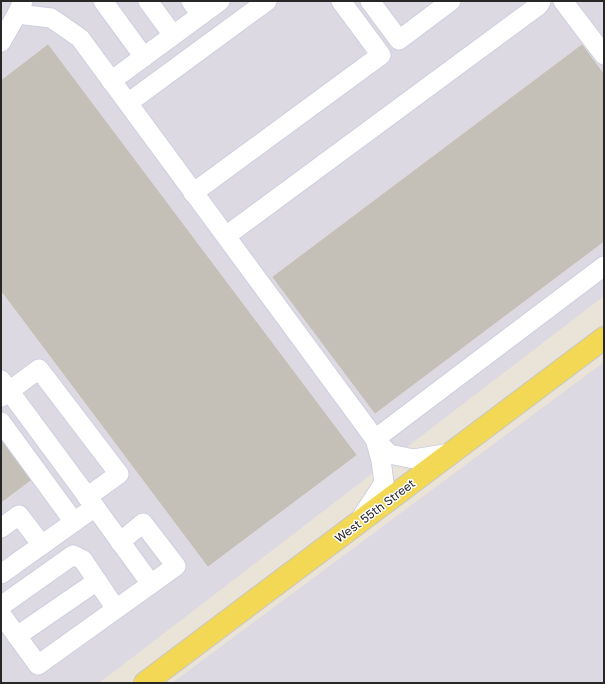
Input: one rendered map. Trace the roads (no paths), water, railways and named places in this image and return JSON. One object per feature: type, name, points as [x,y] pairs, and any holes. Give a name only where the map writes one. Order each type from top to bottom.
[{"type":"main road","name":"West 55th Street","points":[[145,683],[604,338]]},
{"type":"street","points":[[103,1],[144,57]]},
{"type":"street","points":[[148,1],[173,35]]},
{"type":"street","points":[[111,81],[173,35],[196,8],[220,1]]},
{"type":"street","points":[[128,103],[267,1]]},
{"type":"street","points":[[193,193],[381,55],[341,1]]},
{"type":"street","points":[[370,1],[399,40],[451,1]]},
{"type":"street","points":[[226,236],[539,5],[542,1]]},
{"type":"street","points":[[563,1],[604,55]]},
{"type":"street","points":[[1,42],[20,8],[51,18],[80,38],[375,439],[389,454],[414,459],[451,453]]},
{"type":"street","points":[[375,439],[604,266]]},
{"type":"street","points":[[1,574],[74,522],[91,502],[118,474],[39,369],[4,389],[91,502],[151,584]]},
{"type":"street","points":[[1,422],[74,522]]},
{"type":"street","points":[[358,523],[384,483],[381,460],[375,439]]},
{"type":"street","points":[[1,528],[19,515],[42,545]]},
{"type":"street","points":[[1,614],[38,665],[176,566],[143,523],[120,542]]},
{"type":"street","points":[[1,606],[73,555],[82,560],[116,609]]},
{"type":"street","points":[[17,636],[97,581]]}]
